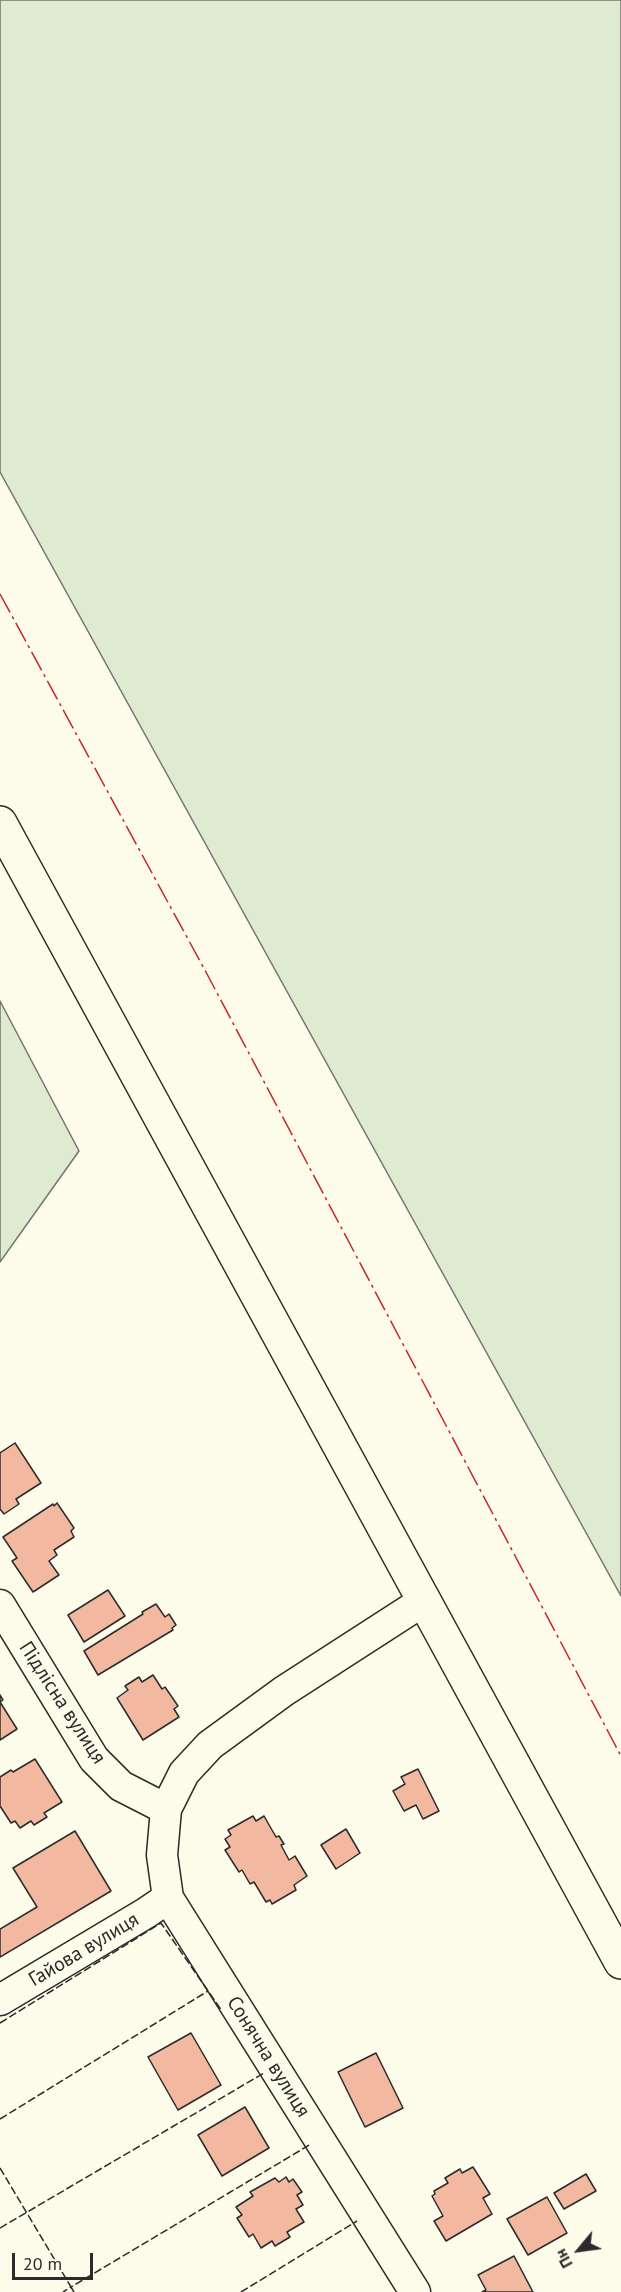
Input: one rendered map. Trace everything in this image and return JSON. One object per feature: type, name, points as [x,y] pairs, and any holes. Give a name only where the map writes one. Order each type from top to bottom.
[{"type":"main road","points":[[0,824],[426,1600],[621,1962]]},
{"type":"street","points":[[166,1809],[184,1773],[210,1745],[284,1691],[426,1600]]},
{"type":"street","name":"Підлісна вулиця","points":[[0,1605],[94,1759],[121,1786],[166,1809]]},
{"type":"street","name":"Сонячна вулиця","points":[[166,1809],[162,1855],[168,1898],[415,2292]]},
{"type":"street","name":"Гайова вулиця","points":[[0,2000],[168,1898]]},
{"type":"green space","points":[[0,0],[621,0],[621,1596],[0,472]]},
{"type":"green space","points":[[0,1001],[79,1151],[0,1262]]},
{"type":"building","points":[[15,1443],[41,1483],[16,1499],[19,1504],[4,1514],[0,1509],[0,1453]]},
{"type":"building","points":[[57,1503],[74,1528],[71,1531],[74,1537],[54,1550],[57,1555],[49,1561],[59,1575],[33,1592],[12,1561],[17,1558],[3,1537]]},
{"type":"building","points":[[108,1590],[125,1616],[84,1642],[68,1615]]},
{"type":"building","points":[[156,1604],[165,1617],[169,1614],[176,1625],[172,1628],[173,1630],[98,1675],[84,1651]]},
{"type":"building","points":[[153,1675],[162,1689],[165,1687],[178,1706],[174,1709],[179,1717],[143,1740],[117,1698],[128,1690],[125,1686],[139,1677],[142,1682]]},
{"type":"building","points":[[0,1702],[17,1729],[0,1740]]},
{"type":"building","points":[[35,1759],[62,1802],[44,1813],[47,1817],[34,1825],[31,1821],[20,1828],[15,1821],[11,1823],[0,1806],[0,1777]]},
{"type":"building","points":[[418,1769],[439,1811],[423,1819],[416,1805],[404,1811],[393,1791],[405,1784],[401,1777]]},
{"type":"building","points":[[253,1816],[256,1821],[264,1816],[276,1837],[279,1836],[284,1844],[281,1845],[289,1860],[295,1856],[307,1876],[294,1885],[296,1890],[272,1904],[270,1900],[266,1902],[254,1882],[250,1884],[242,1870],[239,1872],[225,1850],[230,1847],[225,1839],[231,1835],[228,1830]]},
{"type":"building","points":[[346,1829],[360,1853],[336,1869],[321,1845]]},
{"type":"building","points":[[75,1831],[111,1891],[0,1957],[0,1929],[37,1907],[13,1868]]},
{"type":"building","points":[[191,2033],[221,2085],[178,2110],[148,2057]]},
{"type":"building","points":[[376,2053],[403,2108],[365,2127],[338,2072]]},
{"type":"building","points":[[245,2107],[269,2148],[222,2176],[198,2135]]},
{"type":"building","points":[[473,2167],[490,2194],[483,2198],[492,2214],[446,2241],[434,2221],[443,2216],[432,2196],[435,2194],[434,2191],[448,2183],[445,2178],[460,2169],[462,2173]]},
{"type":"building","points":[[586,2174],[596,2191],[564,2209],[554,2193]]},
{"type":"building","points":[[286,2177],[289,2182],[293,2179],[302,2192],[297,2195],[303,2205],[296,2209],[304,2222],[287,2232],[290,2237],[275,2246],[272,2241],[261,2248],[253,2234],[249,2237],[237,2218],[242,2215],[236,2207],[253,2196],[250,2192],[275,2178],[279,2182]]},
{"type":"building","points":[[547,2197],[567,2233],[528,2255],[507,2219]]},
{"type":"building","points":[[514,2256],[533,2292],[482,2292],[486,2290],[478,2275]]},
{"type":"fence","points":[[0,2023],[161,1923],[222,2011]]},
{"type":"fence","points":[[0,2119],[208,1991]]},
{"type":"fence","points":[[0,2228],[264,2073]]},
{"type":"fence","points":[[74,2292],[71,2287],[311,2144]]},
{"type":"fence","points":[[0,2168],[71,2287],[63,2292]]},
{"type":"fence","points":[[241,2292],[357,2221]]},
{"type":"power","points":[[0,594],[207,974],[621,1756]]}]
